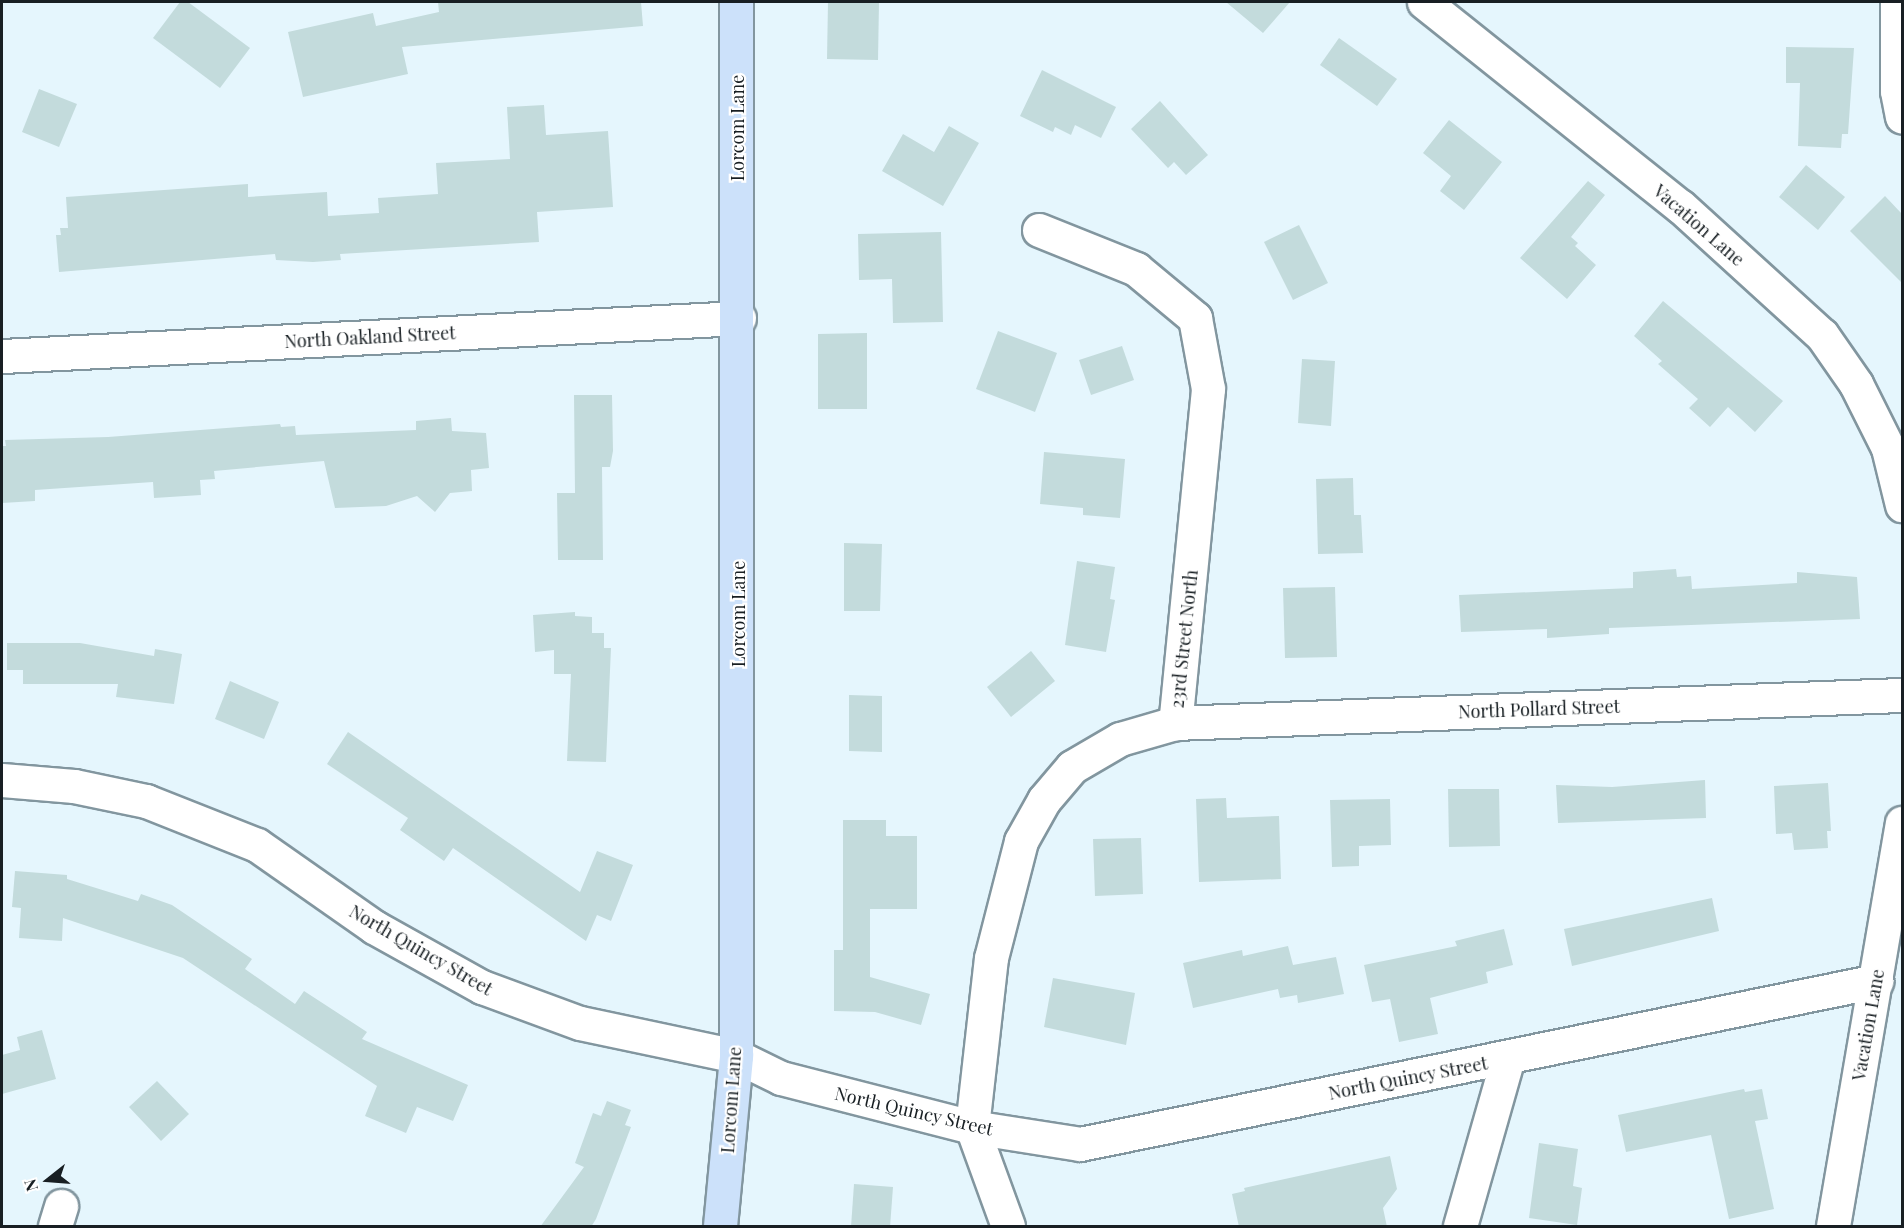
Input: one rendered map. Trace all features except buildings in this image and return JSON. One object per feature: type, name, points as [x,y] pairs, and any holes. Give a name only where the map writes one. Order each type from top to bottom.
[{"type":"street","name":"Lorcom Lane","points":[[720,1227],[736,1056],[739,318],[736,2]]},
{"type":"street","name":"Vacation Lane","points":[[1424,2],[1680,206],[1822,335],[1856,384],[1888,448],[1902,505]]},
{"type":"street","points":[[1897,2],[1897,91],[1902,117]]},
{"type":"street","name":"23rd Street North","points":[[1008,1227],[972,1127],[991,958],[1021,841],[1044,800],[1072,766],[1120,739],[1175,723],[1208,389],[1195,318],[1136,269],[1039,230]]},
{"type":"street","name":"North Oakland Street","points":[[2,356],[739,318]]},
{"type":"street","name":"North Pollard Street","points":[[1175,723],[1902,695]]},
{"type":"street","name":"North Quincy Street","points":[[2,780],[75,786],[146,801],[257,845],[374,927],[482,987],[580,1023],[736,1056],[781,1078],[972,1127],[1080,1144],[1876,981]]},
{"type":"street","name":"Vacation Lane","points":[[1833,1227],[1902,823]]},
{"type":"street","points":[[1460,1227],[1508,1058]]}]
